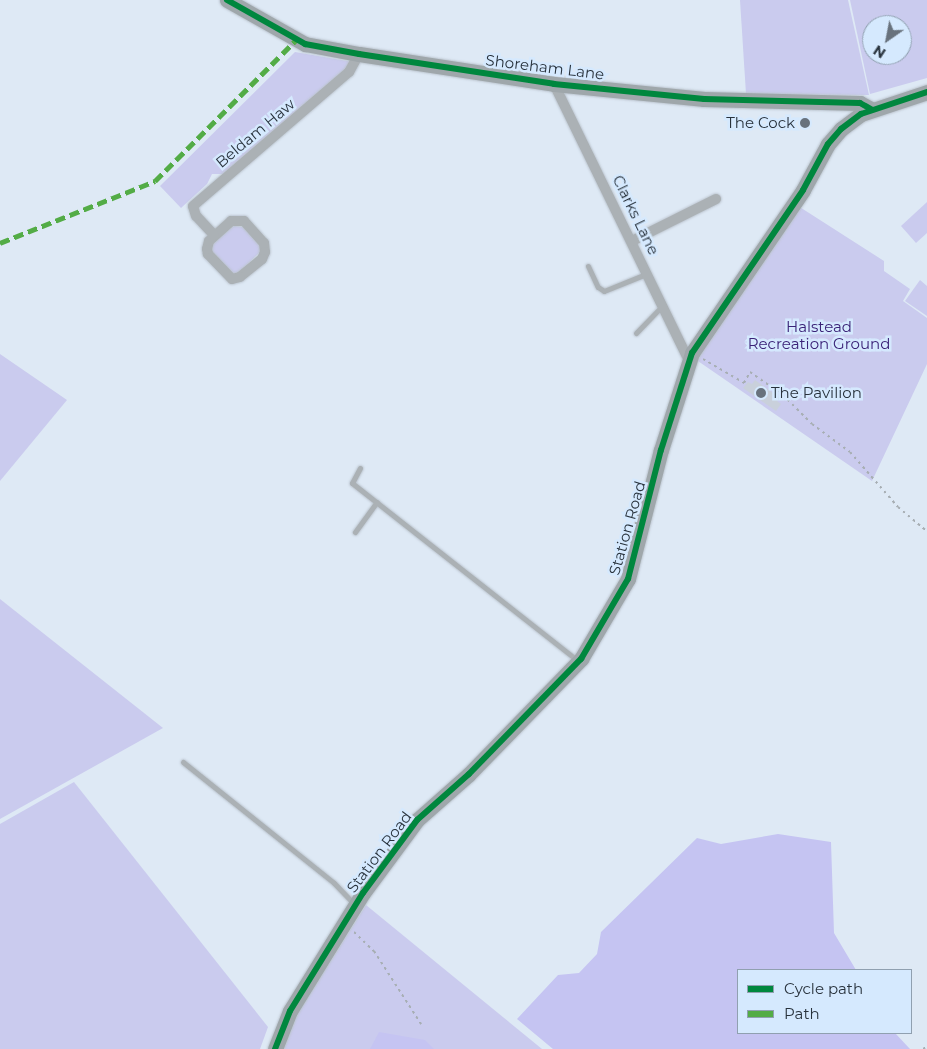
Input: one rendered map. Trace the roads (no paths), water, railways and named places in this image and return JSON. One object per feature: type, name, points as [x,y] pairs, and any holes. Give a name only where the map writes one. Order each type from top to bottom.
[{"type":"street","name":"Shoreham Lane","points":[[227,0],[305,44],[359,54],[554,84],[704,99],[860,103],[871,109]]},
{"type":"street","name":"Beldam Haw","points":[[214,235],[196,216],[193,206],[349,72],[359,54]]},
{"type":"street","name":"Clarks Lane","points":[[554,84],[662,306],[690,357]]},
{"type":"street","points":[[871,109],[927,92]]},
{"type":"street","name":"Station Road","points":[[275,1049],[290,1011],[355,906],[417,820],[468,774],[578,662],[628,579],[690,357],[803,190],[835,136],[871,109]]},
{"type":"street","points":[[632,241],[716,199]]},
{"type":"street","points":[[244,221],[264,243],[265,252],[247,271],[232,279],[208,254],[209,241],[214,235],[231,222],[244,221]]},
{"type":"lane","points":[[588,266],[598,287],[604,291],[647,273]]},
{"type":"lane","points":[[636,333],[662,306]]},
{"type":"lane","points":[[360,468],[352,483],[578,662]]},
{"type":"lane","points":[[355,532],[377,502]]},
{"type":"lane","points":[[182,762],[327,877],[355,906]]},
{"type":"place","name":"The Cock","points":[[805,123]]},
{"type":"place","name":"The Pavilion","points":[[761,393]]},
{"type":"park label","name":"Halstead Recreation Ground","points":[[819,334]]}]
